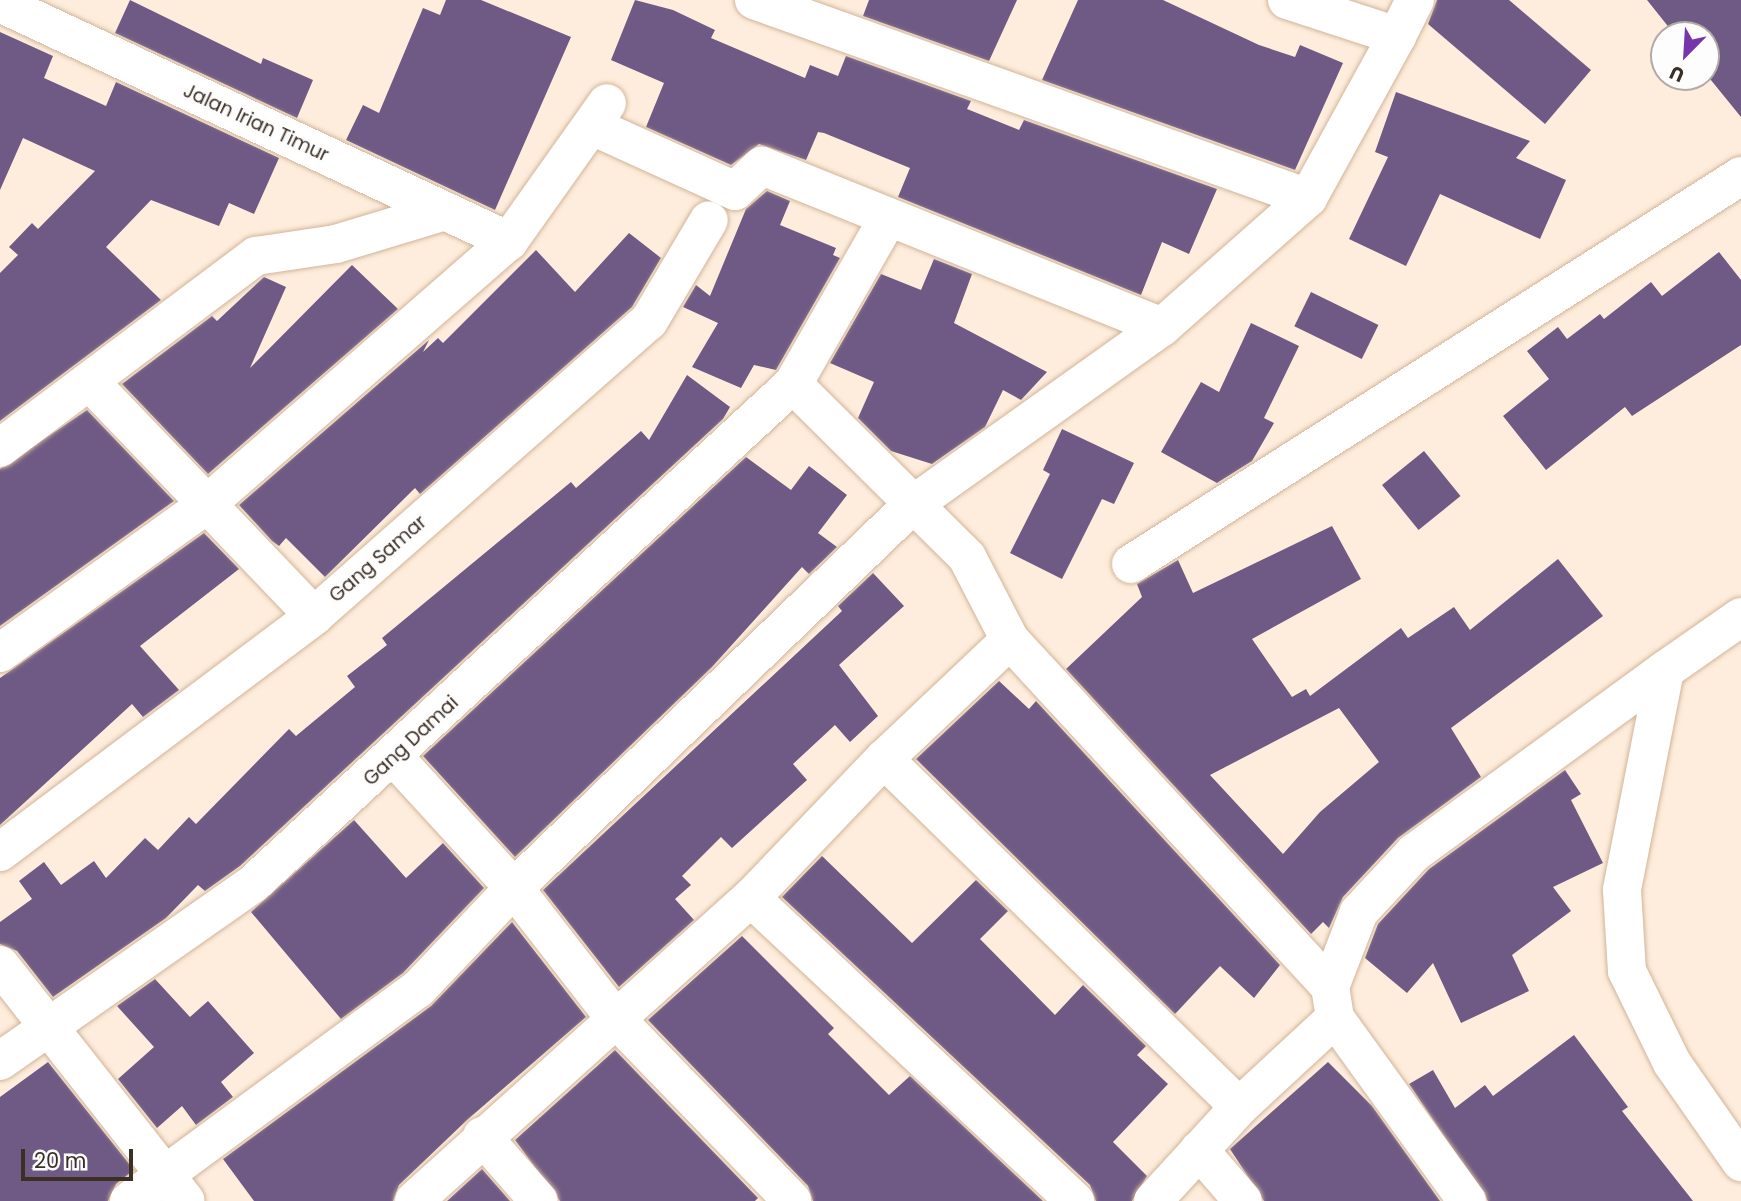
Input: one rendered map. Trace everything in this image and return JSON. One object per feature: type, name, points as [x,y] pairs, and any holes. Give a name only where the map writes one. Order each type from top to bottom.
[{"type":"street","points":[[754,0],[1308,198]]},
{"type":"street","points":[[1287,0],[1397,36]]},
{"type":"street","points":[[129,1201],[176,1188],[418,989],[514,888],[911,506],[1162,327],[1308,198],[1415,0]]},
{"type":"street","name":"Jalan Irian Timur","points":[[2,4],[509,241]]},
{"type":"street","points":[[0,653],[208,505],[509,241],[599,115],[735,191],[762,166],[887,220],[1162,327]]},
{"type":"street","points":[[1131,564],[1741,176]]},
{"type":"street","points":[[0,448],[256,257],[336,244],[445,211]]},
{"type":"street","name":"Gang Samar","points":[[0,852],[314,616],[649,321],[709,220]]},
{"type":"street","name":"Gang Damai","points":[[0,1060],[254,883],[394,757],[793,384],[887,220]]},
{"type":"street","points":[[89,381],[314,616]]},
{"type":"street","points":[[793,384],[985,581],[1010,640],[1332,1003],[1467,1201]]},
{"type":"street","points":[[1153,1201],[1332,1003],[1359,912],[1414,853],[1741,617]]},
{"type":"street","points":[[414,1201],[614,1017],[751,898],[884,759],[1010,640]]},
{"type":"street","points":[[1665,670],[1628,838],[1622,890],[1627,971],[1672,1063],[1741,1162]]},
{"type":"street","points":[[394,757],[514,888],[614,1017],[792,1201]]},
{"type":"street","points":[[884,759],[1239,1107]]},
{"type":"street","points":[[751,898],[1075,1201]]},
{"type":"street","points":[[0,965],[176,1188]]},
{"type":"street","points":[[482,1136],[539,1201]]},
{"type":"street","points":[[1199,1150],[1243,1201]]},
{"type":"building","points":[[130,0],[261,64],[263,58],[313,80],[297,118],[115,33]]},
{"type":"building","points":[[446,0],[481,0],[571,37],[495,210],[346,140],[363,105],[379,113],[423,8],[440,15]]},
{"type":"building","points":[[635,0],[673,10],[715,30],[711,38],[805,78],[810,65],[838,76],[846,56],[971,101],[967,109],[1019,130],[1024,120],[1217,189],[1189,254],[1162,242],[1141,295],[898,197],[910,168],[824,133],[818,132],[806,160],[759,144],[731,165],[646,127],[664,83],[611,60]]},
{"type":"building","points":[[869,0],[1017,0],[989,61],[863,16]]},
{"type":"building","points":[[1078,0],[1163,0],[1259,45],[1295,57],[1300,45],[1343,63],[1295,170],[1042,80]]},
{"type":"building","points":[[1437,0],[1509,0],[1591,70],[1545,124],[1428,24]]},
{"type":"building","points":[[1647,0],[1741,0],[1741,117],[1720,91],[1720,21],[1664,21]]},
{"type":"building","points":[[0,32],[53,56],[44,78],[106,106],[116,82],[279,158],[254,214],[229,203],[219,226],[151,200],[106,247],[161,300],[0,421],[0,273],[18,255],[9,247],[32,223],[38,229],[95,171],[23,138],[0,190]]},
{"type":"building","points":[[1396,92],[1530,141],[1516,158],[1566,180],[1540,239],[1440,194],[1406,266],[1349,239],[1388,157],[1375,152]]},
{"type":"building","points":[[767,191],[790,201],[780,225],[836,248],[833,255],[840,258],[776,370],[754,365],[741,388],[692,367],[718,323],[683,307],[696,285],[710,296],[746,209]]},
{"type":"building","points":[[629,233],[661,258],[632,307],[420,494],[415,488],[325,577],[286,538],[279,546],[272,541],[239,505],[429,340],[423,352],[438,338],[443,343],[536,250],[575,292]]},
{"type":"building","points":[[1719,252],[1741,280],[1741,345],[1632,416],[1625,407],[1546,470],[1503,416],[1549,379],[1527,351],[1558,327],[1567,339],[1600,314],[1604,319],[1651,282],[1662,296]]},
{"type":"building","points":[[934,259],[972,274],[954,323],[1047,372],[1021,400],[1003,390],[985,427],[932,464],[891,451],[858,418],[874,382],[830,363],[881,274],[921,290]]},
{"type":"building","points":[[352,265],[398,309],[208,474],[122,384],[212,316],[217,321],[264,277],[286,287],[250,368]]},
{"type":"building","points":[[1311,292],[1378,325],[1362,359],[1294,326]]},
{"type":"building","points":[[1251,323],[1299,346],[1264,418],[1274,423],[1252,461],[1217,483],[1161,452],[1201,382],[1219,392]]},
{"type":"building","points":[[687,375],[730,407],[723,419],[240,866],[205,891],[198,885],[166,918],[53,997],[17,951],[0,944],[0,922],[32,899],[19,881],[44,862],[61,885],[94,861],[106,878],[145,838],[158,850],[189,817],[196,824],[289,729],[296,736],[355,687],[347,676],[387,645],[382,638],[571,482],[576,488],[641,431],[649,440]]},
{"type":"building","points":[[87,410],[174,501],[0,626],[0,469]]},
{"type":"building","points":[[1062,429],[1134,463],[1114,504],[1102,499],[1062,579],[1010,553],[1050,474],[1043,470]]},
{"type":"building","points":[[1424,451],[1461,496],[1419,530],[1382,485]]},
{"type":"building","points":[[746,457],[791,490],[809,466],[847,495],[818,533],[837,547],[809,574],[802,567],[712,667],[515,857],[423,756]]},
{"type":"building","points":[[1332,526],[1361,579],[1252,639],[1292,697],[1306,689],[1310,696],[1401,628],[1408,638],[1454,607],[1470,630],[1558,559],[1603,616],[1451,728],[1481,777],[1398,838],[1343,897],[1329,928],[1323,922],[1311,934],[1066,669],[1142,597],[1137,584],[1178,560],[1193,593]],"holes":[[[1339,708],[1379,762],[1320,812],[1283,854],[1210,775]]]},
{"type":"building","points":[[204,533],[239,569],[140,646],[179,690],[143,717],[132,704],[0,825],[0,678]]},
{"type":"building","points":[[873,573],[904,606],[839,665],[878,716],[850,742],[835,725],[793,764],[807,780],[732,848],[721,837],[682,876],[691,885],[675,899],[694,920],[619,987],[543,890],[842,611],[838,606]]},
{"type":"building","points":[[999,681],[1029,709],[1036,701],[1280,965],[1254,998],[1220,966],[1175,1014],[916,759]]},
{"type":"building","points":[[1565,770],[1581,794],[1571,800],[1603,863],[1553,887],[1571,911],[1512,955],[1529,991],[1461,1023],[1433,963],[1407,993],[1365,958],[1378,924],[1429,869]]},
{"type":"building","points":[[354,820],[406,878],[443,843],[484,888],[403,973],[341,1019],[251,912]]},
{"type":"building","points":[[822,856],[912,943],[976,880],[1008,911],[980,939],[1055,1015],[1083,985],[1146,1046],[1137,1055],[1168,1084],[1113,1142],[1147,1176],[1132,1201],[1096,1201],[1090,1185],[782,897]]},
{"type":"building","points":[[512,922],[586,1017],[467,1120],[399,1185],[393,1201],[254,1201],[223,1159],[431,1006]]},
{"type":"building","points":[[742,936],[834,1028],[828,1034],[889,1095],[910,1076],[1043,1201],[813,1201],[808,1186],[648,1020]]},
{"type":"building","points":[[155,979],[190,1017],[208,1001],[254,1053],[221,1082],[233,1097],[196,1125],[182,1106],[157,1128],[118,1079],[154,1047],[117,1006]]},
{"type":"building","points":[[1574,1035],[1628,1107],[1622,1111],[1693,1201],[1488,1201],[1409,1084],[1433,1070],[1455,1108],[1485,1085],[1493,1096]]},
{"type":"building","points":[[615,1050],[758,1198],[755,1201],[560,1201],[515,1140]]},
{"type":"building","points":[[48,1062],[134,1170],[116,1184],[108,1201],[0,1201],[0,1097]]},
{"type":"building","points":[[1328,1062],[1372,1106],[1440,1201],[1264,1201],[1230,1149]]},
{"type":"building","points":[[482,1169],[510,1201],[447,1201]]}]
